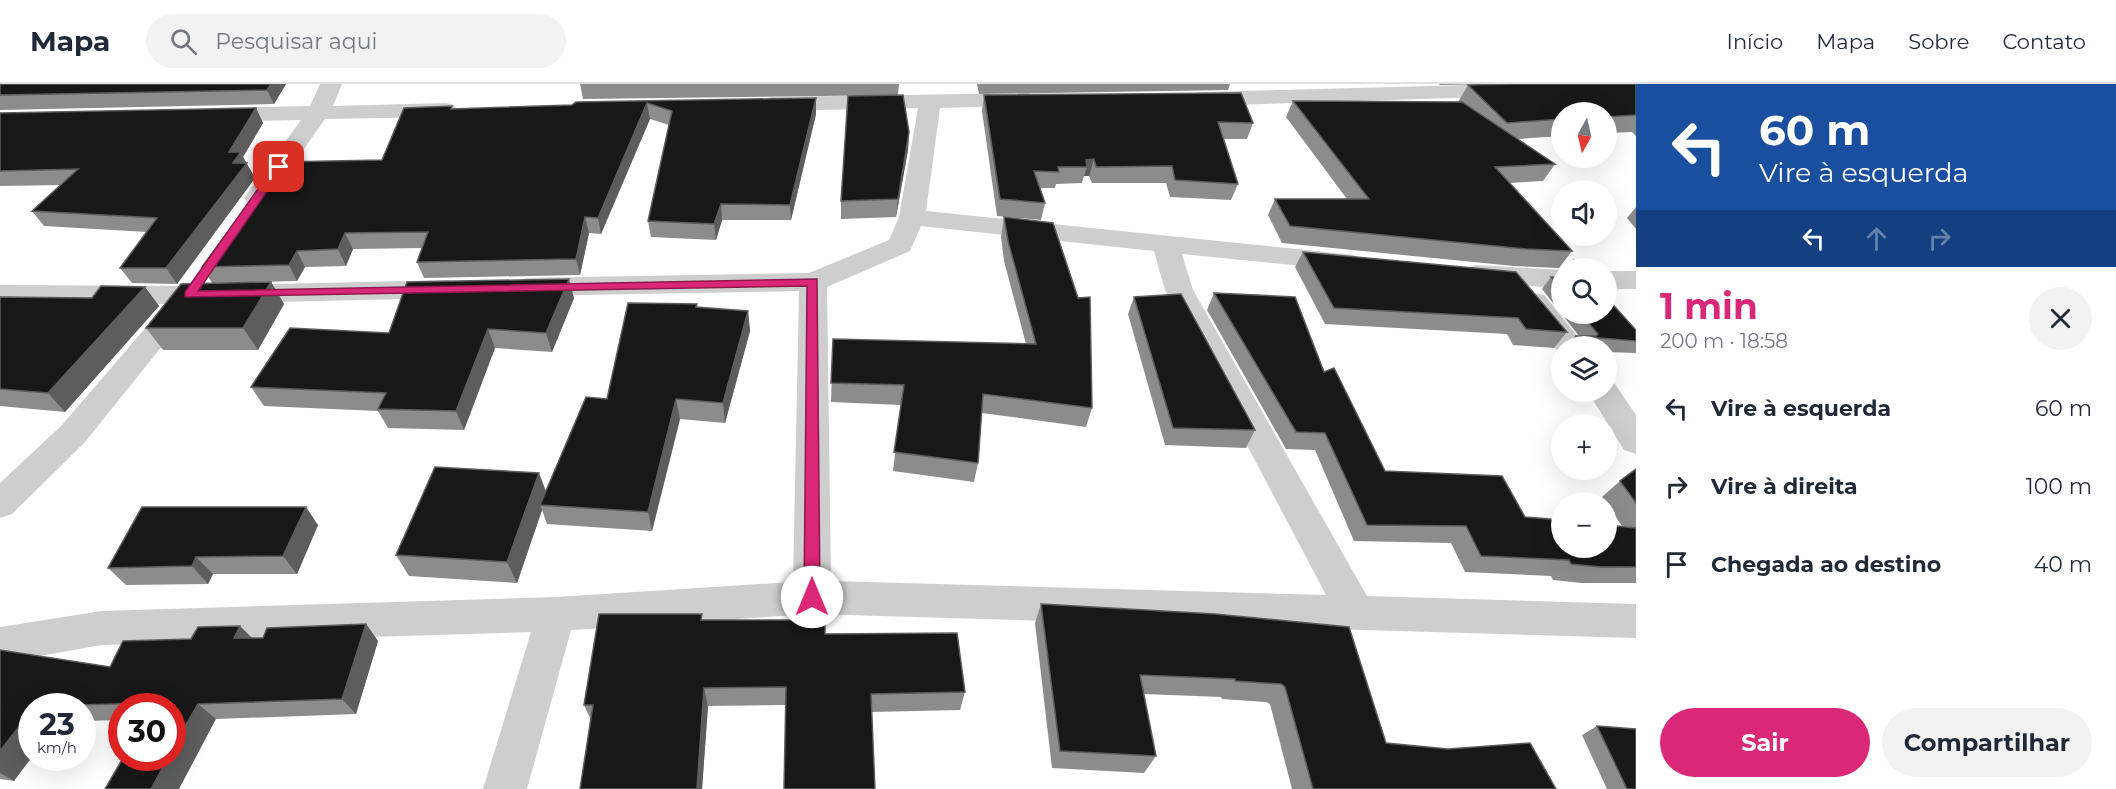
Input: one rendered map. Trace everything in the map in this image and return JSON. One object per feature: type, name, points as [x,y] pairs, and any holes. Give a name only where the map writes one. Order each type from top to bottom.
[{"type":"street","points":[[243,218],[318,113],[331,84]]},
{"type":"street","points":[[1184,100],[1331,90],[1532,91]]},
{"type":"street","points":[[751,105],[930,102],[982,92],[1054,100]]},
{"type":"street","points":[[0,294],[189,295],[813,282],[900,245],[912,217],[930,102]]},
{"type":"street","points":[[188,115],[469,110]]},
{"type":"street","points":[[912,217],[1364,263]]},
{"type":"street","points":[[1166,244],[1179,290],[1356,613]]},
{"type":"street","points":[[0,504],[30,479],[93,412],[189,295],[209,266]]},
{"type":"street","points":[[1445,271],[1514,278],[1551,279]]},
{"type":"street","points":[[1514,278],[1562,336]]},
{"type":"street","points":[[1617,280],[1636,280]]},
{"type":"street","points":[[812,597],[813,282]]},
{"type":"street","points":[[1611,402],[1636,441]]},
{"type":"street","points":[[0,645],[102,628],[557,614],[812,597],[1636,621]]},
{"type":"street","points":[[505,789],[540,663],[557,614]]},
{"type":"building","points":[[0,84],[271,84],[267,90],[0,95]]},
{"type":"building","points":[[1636,84],[1636,115],[1617,116],[1617,102],[1551,102],[1551,120],[1507,123],[1468,85]]},
{"type":"building","points":[[1241,93],[1253,123],[1218,122],[1238,184],[1175,180],[1172,166],[1096,167],[1094,159],[1086,160],[1087,167],[1058,167],[1059,172],[1034,171],[1045,203],[1000,199],[984,95]]},
{"type":"building","points":[[903,95],[909,132],[898,199],[841,201],[848,96]]},
{"type":"building","points":[[816,98],[790,205],[721,204],[714,224],[648,221],[672,111],[647,103],[598,218],[585,217],[576,259],[417,262],[428,232],[345,233],[338,249],[297,251],[289,265],[202,267],[279,162],[382,160],[404,108],[452,106],[451,109],[572,105],[576,102]]},
{"type":"building","points":[[1293,101],[1462,102],[1551,161],[1551,164],[1495,167],[1551,228],[1551,246],[1567,246],[1572,251],[1526,249],[1290,226],[1275,199],[1369,199]]},
{"type":"building","points":[[256,108],[229,152],[241,152],[233,163],[247,163],[166,268],[120,268],[157,218],[32,211],[78,169],[0,171],[0,113]]},
{"type":"building","points":[[1004,217],[1053,223],[1078,298],[1090,297],[1092,408],[983,394],[978,463],[894,452],[904,385],[831,383],[833,339],[1036,344],[1008,241]]},
{"type":"building","points":[[1303,252],[1516,272],[1551,313],[1551,324],[1560,324],[1567,332],[1526,329],[1518,318],[1334,308]]},
{"type":"building","points":[[569,279],[546,333],[488,329],[456,411],[378,409],[386,393],[251,387],[290,328],[389,333],[407,282]]},
{"type":"building","points":[[271,282],[243,328],[146,328],[181,284]]},
{"type":"building","points":[[101,286],[145,287],[48,393],[0,389],[0,297],[92,298]]},
{"type":"building","points":[[1214,293],[1295,297],[1324,372],[1334,368],[1385,471],[1502,476],[1525,517],[1551,519],[1551,558],[1617,558],[1617,526],[1636,528],[1636,567],[1601,567],[1571,564],[1569,560],[1481,556],[1466,526],[1367,525],[1325,433],[1296,432]]},
{"type":"building","points":[[1181,294],[1255,430],[1173,428],[1134,297]]},
{"type":"building","points":[[628,303],[697,304],[696,307],[748,311],[723,403],[676,399],[648,512],[540,505],[586,397],[607,399]]},
{"type":"building","points":[[1617,309],[1636,330],[1636,341],[1617,339],[1617,336],[1596,336],[1598,334],[1590,324],[1617,324]]},
{"type":"building","points":[[435,467],[539,473],[507,562],[396,555]]},
{"type":"building","points":[[1636,469],[1636,503],[1620,481]]},
{"type":"building","points":[[142,507],[306,507],[283,556],[196,557],[192,566],[108,568]]},
{"type":"building","points":[[1041,604],[1215,614],[1349,627],[1386,743],[1448,749],[1530,743],[1556,789],[1313,789],[1285,687],[1281,684],[1235,681],[1235,679],[1140,675],[1156,756],[1060,751]]},
{"type":"building","points":[[599,614],[702,614],[701,620],[825,620],[825,634],[957,633],[965,692],[871,694],[875,789],[784,789],[786,687],[704,688],[697,789],[580,789],[593,705],[584,705]]},
{"type":"building","points":[[366,624],[342,699],[198,704],[186,725],[186,693],[108,693],[108,704],[96,704],[96,693],[18,693],[18,728],[0,751],[0,650],[110,667],[123,641],[191,639],[198,627],[240,626],[234,638],[263,638],[267,628]]},
{"type":"building","points":[[1597,726],[1636,729],[1636,789],[1627,789]]},
{"type":"building","points":[[115,771],[161,771],[151,789],[105,789]]},
{"type":"route","points":[[279,167],[189,295],[723,282],[813,282],[812,597]]}]
